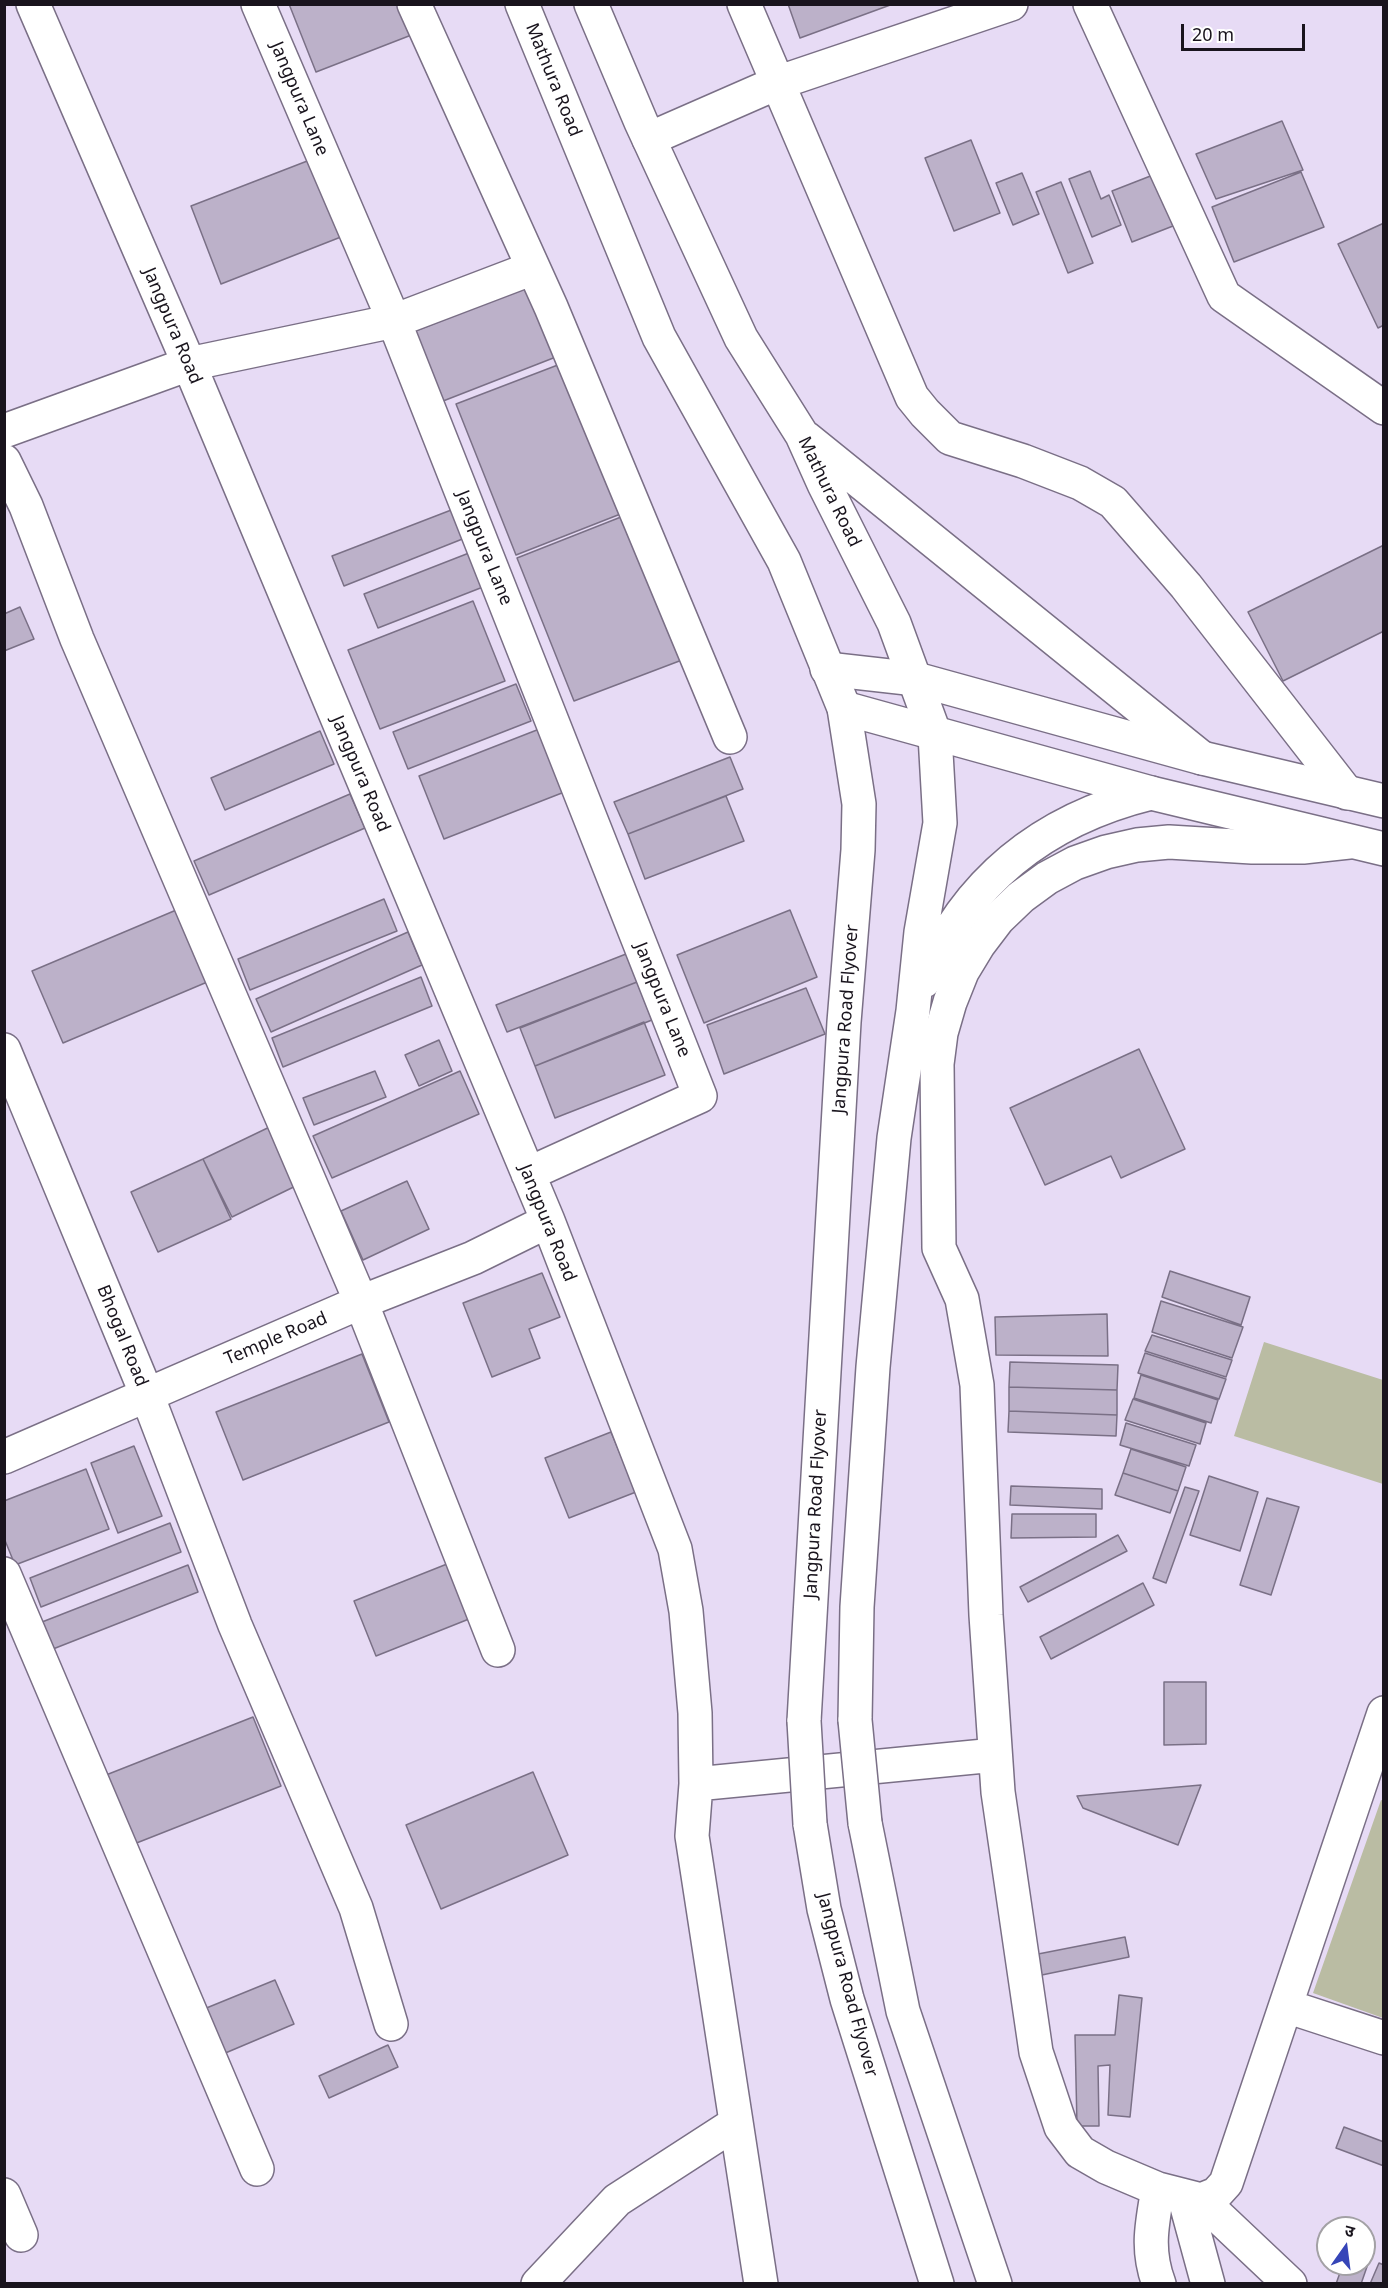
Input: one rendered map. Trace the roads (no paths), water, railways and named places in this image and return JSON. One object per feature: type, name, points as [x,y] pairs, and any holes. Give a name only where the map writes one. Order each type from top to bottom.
[{"type":"street","name":"Jangpura Road","points":[[33,4],[189,364],[548,1221],[675,1549],[686,1611],[695,1713],[696,1784],[692,1836],[760,2283]]},
{"type":"street","name":"Jangpura Lane","points":[[258,4],[394,321],[700,1096],[528,1174]]},
{"type":"street","points":[[414,4],[551,307],[730,737]]},
{"type":"street","name":"Mathura Road","points":[[522,4],[659,337],[784,561],[843,708]]},
{"type":"street","name":"Mathura Road","points":[[591,4],[649,139],[741,338],[802,435],[894,623],[935,735],[940,823],[921,932],[914,1011]]},
{"type":"street","points":[[744,4],[912,397],[925,414],[950,438],[1023,461],[1080,483],[1113,502],[1186,586],[1347,793]]},
{"type":"street","points":[[649,139],[777,83],[1011,4]]},
{"type":"street","points":[[1090,4],[1224,296],[1383,408]]},
{"type":"street","points":[[4,430],[189,364],[394,321],[533,268]]},
{"type":"street","points":[[802,435],[1202,758]]},
{"type":"street","points":[[4,461],[26,506],[77,639],[361,1302],[498,1650]]},
{"type":"street","points":[[827,669],[916,679],[1202,758],[1383,801]]},
{"type":"street","points":[[843,708],[1151,793],[1369,846]]},
{"type":"street","name":"Jangpura Road Flyover","points":[[843,708],[859,804],[858,850],[844,1022],[810,1586],[804,1721],[810,1824],[824,1909],[847,1999],[937,2283]]},
{"type":"street","points":[[995,2283],[903,2011],[865,1822],[855,1720],[856,1607],[873,1367],[894,1138],[914,1011],[933,959],[969,903],[1001,868],[1038,840],[1071,820],[1124,800],[1151,793]]},
{"type":"street","points":[[1290,2283],[1181,2195],[1106,2167],[1080,2152],[1061,2127],[1036,2052],[998,1792],[986,1615],[977,1385],[962,1299],[939,1248],[937,1064],[941,1033],[950,1002],[962,972],[978,945],[1021,897],[1075,863],[1106,852],[1137,845],[1169,842],[1262,847],[1369,846]]},
{"type":"street","name":"Bhogal Road","points":[[4,1050],[147,1395],[235,1625],[356,1908],[391,2024]]},
{"type":"street","name":"Temple Road","points":[[4,1457],[361,1302],[473,1258],[548,1221]]},
{"type":"street","points":[[4,1574],[257,2169]]},
{"type":"street","points":[[1181,2195],[1215,2194],[1226,2183],[1286,2006],[1373,1781],[1383,1713]]},
{"type":"street","points":[[696,1784],[995,1755]]},
{"type":"street","points":[[1286,2006],[1383,2038]]},
{"type":"street","points":[[538,2283],[616,2200],[736,2123]]},
{"type":"street","points":[[4,2195],[21,2235]]},
{"type":"street","points":[[1159,2283],[1153,2269],[1150,2239],[1181,2195]]},
{"type":"street","points":[[1181,2195],[1208,2283]]}]
